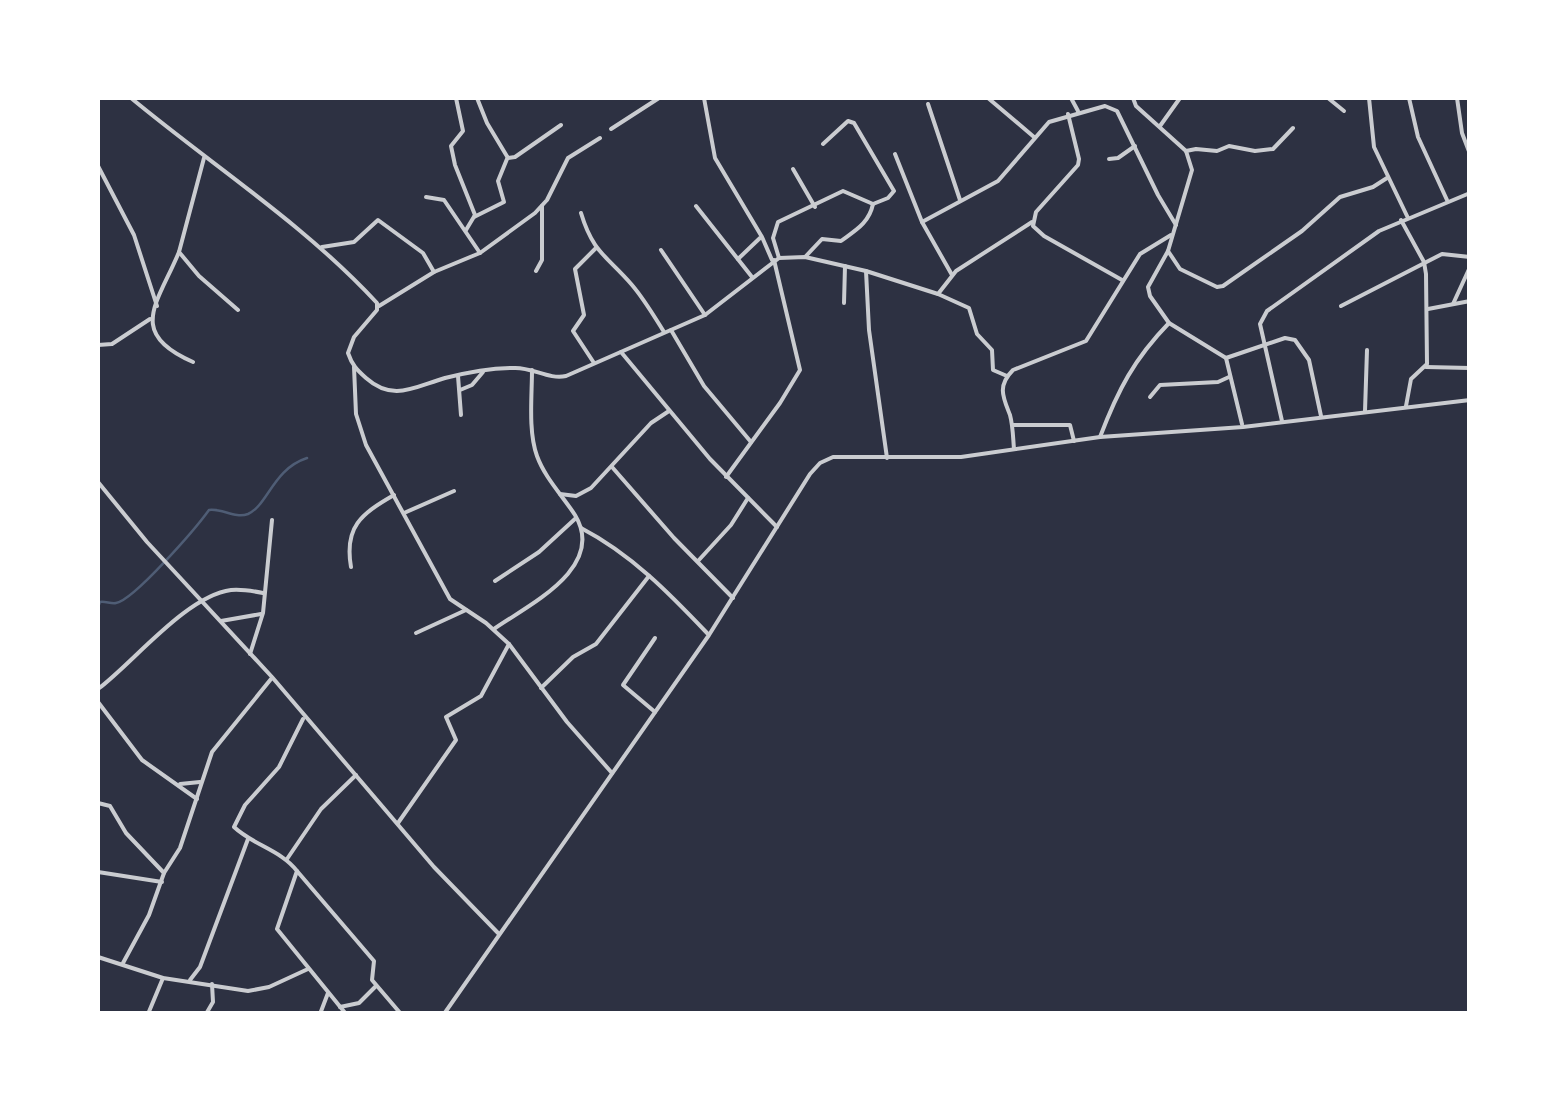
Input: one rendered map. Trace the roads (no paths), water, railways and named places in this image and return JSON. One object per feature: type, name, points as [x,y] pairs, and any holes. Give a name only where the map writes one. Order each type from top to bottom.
[{"type":"street","points":[[131,98],[322,247],[378,306]]},
{"type":"street","points":[[456,98],[463,131],[452,146],[455,166],[474,216]]},
{"type":"street","points":[[477,98],[487,124],[508,158]]},
{"type":"street","points":[[611,128],[659,98]]},
{"type":"street","points":[[704,98],[715,158],[775,259]]},
{"type":"street","points":[[988,98],[1034,137]]},
{"type":"street","points":[[1072,98],[1078,112]]},
{"type":"street","points":[[1134,98],[1136,106],[1186,152],[1192,170],[1168,251],[1148,286],[1154,304],[1168,323],[1226,358],[1243,426]]},
{"type":"street","points":[[1160,126],[1180,98]]},
{"type":"street","points":[[1328,98],[1344,111]]},
{"type":"street","points":[[1369,98],[1374,147],[1408,218]]},
{"type":"street","points":[[1408,98],[1418,137],[1448,201]]},
{"type":"street","points":[[1457,98],[1462,133],[1470,154]]},
{"type":"street","points":[[928,104],[960,200]]},
{"type":"street","points":[[922,222],[998,181],[1048,122],[1113,104],[1176,224]]},
{"type":"street","points":[[938,294],[952,275],[1032,222],[1036,212],[1078,165],[1068,114]]},
{"type":"street","points":[[726,476],[800,370],[775,259],[773,238],[778,222],[844,191],[872,204],[888,198],[895,188],[854,123],[848,121],[822,144]]},
{"type":"street","points":[[508,158],[561,125]]},
{"type":"street","points":[[1186,152],[1196,148],[1217,151],[1229,146],[1273,150],[1293,128]]},
{"type":"street","points":[[600,138],[568,158],[542,206],[480,253],[434,272],[378,306],[350,347],[360,428],[447,594],[509,644],[612,772]]},
{"type":"street","points":[[1109,159],[1124,155],[1135,146]]},
{"type":"street","points":[[894,154],[922,222],[952,275]]},
{"type":"street","points":[[193,362],[160,344],[152,318],[180,252],[204,158]]},
{"type":"street","points":[[466,230],[474,216],[504,202],[498,181],[508,158]]},
{"type":"street","points":[[98,166],[134,235],[157,306]]},
{"type":"street","points":[[793,170],[814,207]]},
{"type":"street","points":[[1168,251],[1180,269],[1223,286],[1302,231],[1340,197],[1388,178]]},
{"type":"street","points":[[1283,422],[1260,324],[1268,311],[1379,231],[1470,192]]},
{"type":"street","points":[[426,197],[444,200],[480,253]]},
{"type":"street","points":[[804,257],[822,239],[841,240],[863,226],[871,215],[872,204]]},
{"type":"street","points":[[536,271],[542,260],[542,206]]},
{"type":"street","points":[[696,206],[752,277]]},
{"type":"street","points":[[581,213],[606,262],[631,284],[704,386],[751,442]]},
{"type":"street","points":[[322,247],[354,242],[378,220],[423,253],[434,272]]},
{"type":"street","points":[[1401,220],[1424,262],[1430,334],[1426,367]]},
{"type":"street","points":[[1032,222],[1044,236],[1123,280]]},
{"type":"street","points":[[1014,449],[1002,392],[1007,376],[1013,370],[1086,341],[1147,247],[1171,235]]},
{"type":"street","points":[[738,258],[762,236]]},
{"type":"street","points":[[594,364],[574,332],[584,316],[575,266],[596,248]]},
{"type":"street","points":[[661,250],[704,315]]},
{"type":"street","points":[[180,252],[199,276],[238,310]]},
{"type":"street","points":[[1340,306],[1442,254],[1470,257]]},
{"type":"street","points":[[354,367],[388,392],[513,368],[560,378],[704,315],[775,259],[804,257],[866,271],[970,308],[977,334],[992,350],[993,370],[1007,376]]},
{"type":"street","points":[[844,303],[845,266]]},
{"type":"street","points":[[1453,304],[1470,267]]},
{"type":"street","points":[[866,271],[869,330],[887,458]]},
{"type":"street","points":[[1428,309],[1470,301]]},
{"type":"street","points":[[98,345],[112,344],[152,318]]},
{"type":"street","points":[[1100,437],[1122,381],[1168,323]]},
{"type":"street","points":[[1226,358],[1285,338],[1295,340],[1306,351],[1321,417]]},
{"type":"street","points":[[1365,411],[1367,350]]},
{"type":"street","points":[[620,352],[726,476],[777,528]]},
{"type":"street","points":[[1406,406],[1411,379],[1426,367],[1470,368]]},
{"type":"street","points":[[494,630],[538,601],[566,575],[582,547],[581,528],[544,470],[534,445],[532,370]]},
{"type":"street","points":[[459,390],[472,386],[483,372]]},
{"type":"street","points":[[458,376],[461,415]]},
{"type":"street","points":[[1150,396],[1160,386],[1218,382],[1229,377]]},
{"type":"street","points":[[444,1014],[709,635],[820,463],[833,457],[961,457],[1100,437],[1283,422],[1470,400]]},
{"type":"street","points":[[560,494],[583,493],[612,468],[651,423],[670,411]]},
{"type":"street","points":[[1012,425],[1070,424],[1074,441]]},
{"type":"street","points":[[612,468],[734,598]]},
{"type":"street","points":[[98,482],[434,868],[498,933]]},
{"type":"street","points":[[404,513],[454,491]]},
{"type":"street","points":[[351,567],[348,548],[355,526],[370,509],[394,495]]},
{"type":"street","points":[[697,562],[724,534],[748,498]]},
{"type":"street","points":[[495,581],[539,552],[576,518]]},
{"type":"street","points":[[250,654],[263,613],[272,520]]},
{"type":"street","points":[[581,528],[650,576],[709,635]]},
{"type":"street","points":[[541,688],[573,657],[596,644],[650,576]]},
{"type":"street","points":[[98,689],[159,633],[203,603],[230,590],[263,593]]},
{"type":"street","points":[[416,633],[466,610]]},
{"type":"street","points":[[221,620],[263,613]]},
{"type":"street","points":[[655,638],[622,685],[655,712]]},
{"type":"street","points":[[398,823],[456,740],[446,717],[481,696],[509,644]]},
{"type":"street","points":[[122,964],[149,915],[164,873],[180,848],[212,752],[272,678]]},
{"type":"street","points":[[98,702],[129,747],[150,768],[198,799]]},
{"type":"street","points":[[304,717],[279,767],[234,823],[236,830],[287,859],[298,871],[374,960],[372,978],[401,1014]]},
{"type":"street","points":[[287,859],[321,809],[356,775]]},
{"type":"street","points":[[177,785],[200,782]]},
{"type":"street","points":[[98,803],[110,806],[126,833],[164,873]]},
{"type":"street","points":[[190,980],[200,968],[248,839]]},
{"type":"street","points":[[298,871],[277,929],[346,1014]]},
{"type":"street","points":[[98,872],[162,882]]},
{"type":"street","points":[[98,957],[163,978],[248,992],[308,969]]},
{"type":"street","points":[[148,1014],[163,978]]},
{"type":"street","points":[[207,1013],[213,1002],[212,984]]},
{"type":"street","points":[[340,1007],[358,1003],[376,986]]},
{"type":"street","points":[[320,1014],[328,993]]},
{"type":"waterway","points":[[98,607],[100,602],[116,603],[136,590],[209,510],[248,514],[286,470],[307,458]]}]
